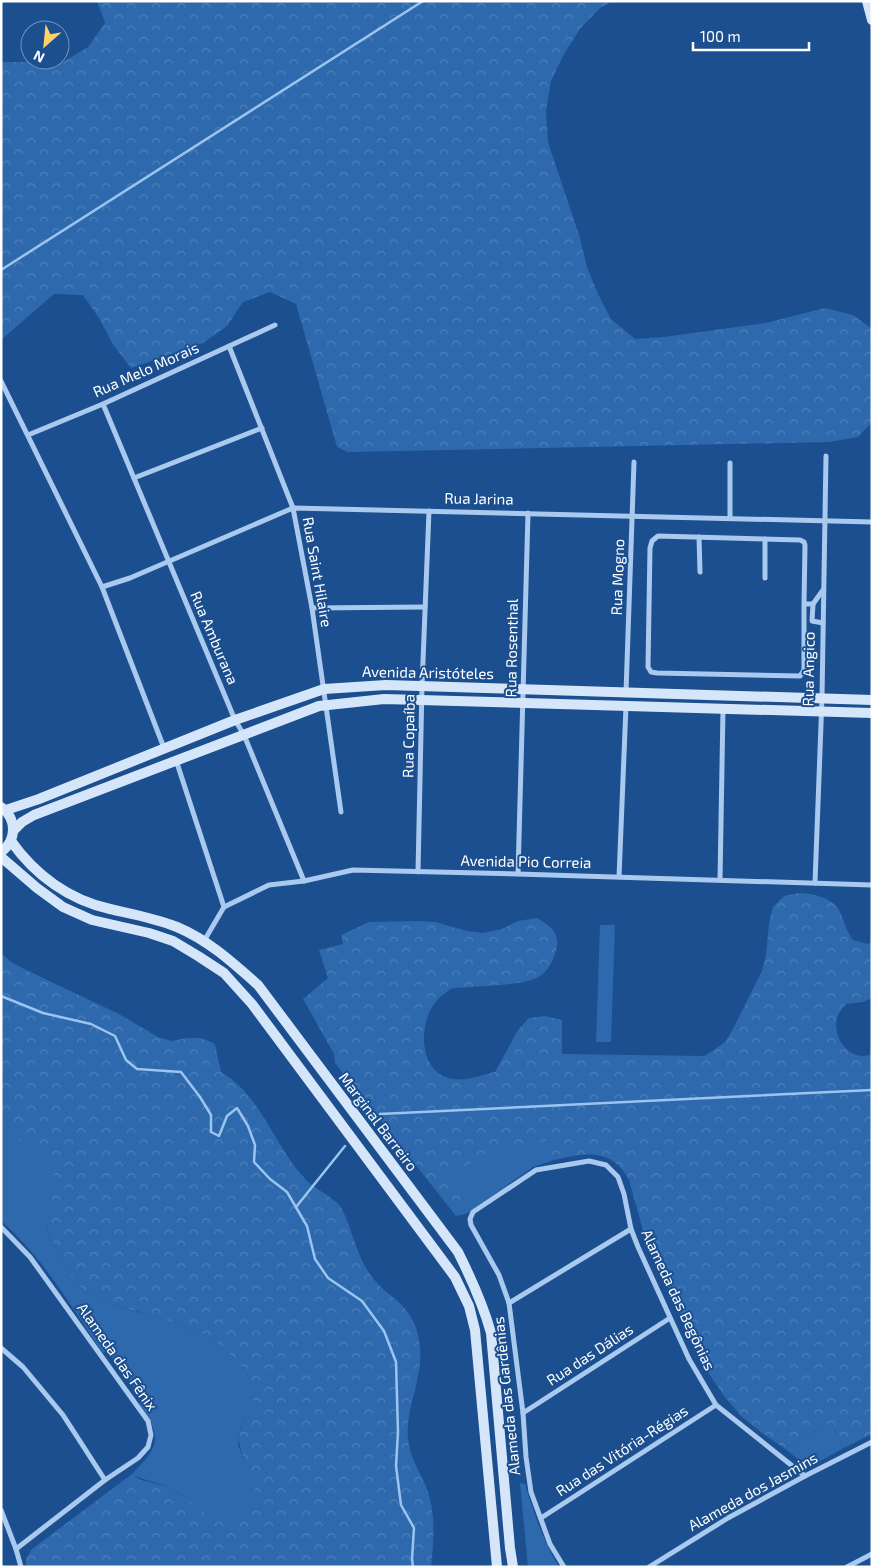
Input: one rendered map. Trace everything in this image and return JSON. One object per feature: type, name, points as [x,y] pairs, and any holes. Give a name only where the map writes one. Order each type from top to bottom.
[{"type":"street","points":[[867,1],[872,20]]},
{"type":"street","name":"Rua Melo Morais","points":[[28,435],[103,404],[275,325]]},
{"type":"street","name":"Rua Saint Hilaire","points":[[229,346],[293,508],[312,608],[341,812]]},
{"type":"street","points":[[1,381],[102,587],[164,749]]},
{"type":"street","name":"Rua Amburana","points":[[103,404],[304,881]]},
{"type":"street","points":[[134,478],[262,428]]},
{"type":"street","name":"Rua Angico","points":[[815,883],[822,698],[826,456]]},
{"type":"street","name":"Rua Mogno","points":[[626,692],[634,462]]},
{"type":"street","points":[[730,463],[730,518]]},
{"type":"street","name":"Rua Jarina","points":[[102,587],[130,578],[293,508],[872,522]]},
{"type":"street","name":"Rua Copaíba","points":[[418,872],[422,686],[429,511]]},
{"type":"street","name":"Rua Rosenthal","points":[[518,874],[528,513]]},
{"type":"street","points":[[658,536],[765,539],[800,540],[804,542],[804,670],[800,676],[651,672],[648,667],[650,548],[652,541],[658,536]]},
{"type":"street","points":[[699,537],[700,572]]},
{"type":"street","points":[[765,539],[765,578]]},
{"type":"street","points":[[812,622],[813,604],[823,590]]},
{"type":"street","points":[[804,604],[813,604]]},
{"type":"street","points":[[312,608],[425,607]]},
{"type":"street","points":[[804,621],[823,623]]},
{"type":"street","name":"Avenida Aristóteles","points":[[4,809],[38,800],[235,720],[324,689],[386,685],[872,700]]},
{"type":"street","name":"Avenida Aristóteles","points":[[14,830],[22,822],[34,815],[325,704],[384,699],[872,713]]},
{"type":"street","points":[[620,877],[626,706]]},
{"type":"street","points":[[720,880],[723,709]]},
{"type":"street","points":[[176,760],[224,907],[204,941]]},
{"type":"street","points":[[1,852],[11,841],[14,830],[13,823],[4,809]]},
{"type":"street","name":"Marginal Barreiro","points":[[11,841],[37,872],[59,889],[84,902],[137,914],[176,926],[204,941],[224,955],[258,985],[458,1252],[485,1312],[491,1333],[513,1567]]},
{"type":"street","name":"Marginal Barreiro","points":[[1,857],[37,888],[63,907],[92,920],[149,933],[173,941],[224,973],[252,1004],[455,1277],[469,1306],[475,1330],[497,1567]]},
{"type":"street","name":"Avenida Pio Correia","points":[[224,907],[269,886],[304,881],[353,870],[872,884]]},
{"type":"street","name":"Alameda das Begônias","points":[[471,1225],[470,1219],[473,1212],[536,1170],[589,1161],[606,1165],[618,1177],[624,1194],[631,1229],[688,1359],[716,1406],[805,1476]]},
{"type":"street","name":"Alameda das Gardênias","points":[[471,1225],[499,1275],[509,1303],[524,1413],[526,1457],[531,1492],[550,1544],[564,1567]]},
{"type":"street","name":"Alameda das Fênix","points":[[1,1227],[30,1257],[148,1421],[151,1435],[148,1447],[138,1458],[105,1480],[16,1549]]},
{"type":"street","points":[[509,1303],[631,1229]]},
{"type":"street","name":"Rua das Dálias","points":[[524,1413],[670,1318]]},
{"type":"street","points":[[1,1348],[23,1367],[63,1415],[105,1480]]},
{"type":"street","name":"Rua das Vitória-Régias","points":[[541,1518],[716,1406]]},
{"type":"street","name":"Alameda dos Jasmins","points":[[649,1567],[728,1518],[872,1442]]},
{"type":"street","points":[[1,1510],[21,1567]]},
{"type":"street","points":[[847,1567],[872,1554]]},
{"type":"green space","points":[[97,1],[612,1],[600,8],[580,29],[564,54],[551,81],[546,111],[548,142],[580,238],[587,267],[611,319],[635,339],[664,337],[766,323],[825,308],[853,315],[872,329],[872,422],[858,437],[829,442],[348,452],[337,447],[296,304],[270,292],[243,302],[227,326],[203,343],[131,368],[112,343],[99,318],[83,295],[54,294],[1,340],[1,62],[20,62],[20,70],[70,70],[70,58],[88,47],[105,23]]},
{"type":"green space","points":[[799,893],[811,894],[829,900],[838,908],[853,940],[868,944],[872,942],[872,998],[863,1002],[846,1004],[838,1016],[836,1026],[840,1041],[850,1052],[864,1056],[872,1054],[872,1434],[844,1448],[831,1423],[784,1448],[741,1416],[724,1396],[709,1374],[646,1241],[629,1180],[622,1169],[614,1162],[606,1157],[596,1155],[554,1160],[547,1142],[456,1216],[335,1063],[334,1054],[303,999],[328,978],[319,950],[343,944],[341,935],[369,922],[435,922],[467,931],[483,933],[502,929],[518,921],[537,918],[552,929],[557,941],[556,951],[546,970],[539,977],[520,983],[453,988],[439,998],[432,1007],[424,1032],[424,1045],[427,1057],[433,1068],[442,1075],[454,1079],[464,1079],[495,1072],[518,1030],[529,1018],[545,1016],[562,1020],[562,1054],[704,1056],[725,1042],[762,971],[773,907],[784,896]]},
{"type":"green space","points":[[600,925],[615,925],[611,1042],[596,1042]]},
{"type":"green space","points":[[1,953],[11,962],[24,969],[119,1014],[158,1037],[172,1041],[201,1038],[215,1044],[221,1072],[248,1095],[296,1168],[307,1181],[335,1201],[342,1209],[360,1257],[368,1271],[412,1318],[420,1344],[419,1372],[410,1411],[408,1439],[413,1459],[427,1489],[432,1508],[431,1567],[26,1567],[26,1559],[32,1549],[132,1474],[141,1480],[169,1487],[191,1501],[244,1458],[239,1436],[247,1415],[215,1340],[181,1325],[111,1305],[84,1291],[74,1281],[58,1256],[47,1230],[50,1201],[24,1144],[12,1136],[6,1122],[1,1120]]},
{"type":"green space","points":[[1,1120],[6,1122],[12,1136],[46,1156],[54,1169],[47,1230],[58,1256],[74,1281],[84,1291],[111,1305],[181,1325],[215,1340],[238,1362],[247,1374],[253,1388],[253,1402],[240,1429],[238,1445],[255,1486],[255,1501],[250,1514],[240,1524],[213,1518],[174,1490],[132,1474],[149,1455],[155,1440],[152,1425],[139,1403],[143,1400],[107,1351],[103,1353],[44,1267],[1,1221]]},
{"type":"green space","points":[[548,1141],[554,1160],[533,1167],[466,1214],[456,1216],[467,1207],[447,1178],[493,1150]]},
{"type":"green space","points":[[831,1423],[844,1448],[811,1466],[805,1465],[784,1448]]},
{"type":"green space","points":[[520,1483],[525,1484],[535,1516],[559,1567],[528,1567]]},
{"type":"waterway","points":[[1,270],[423,1]]},
{"type":"waterway","points":[[1,996],[43,1013],[91,1024],[115,1036],[126,1060],[137,1069],[181,1072],[211,1115],[211,1132],[219,1136],[227,1116],[237,1108],[248,1126],[255,1145],[254,1162],[270,1179],[287,1192],[307,1226],[315,1259],[328,1278],[362,1301],[384,1331],[396,1362],[398,1432],[396,1466],[401,1505],[414,1528],[413,1567]]},
{"type":"waterway","points":[[380,1114],[872,1090]]},
{"type":"waterway","points":[[296,1207],[345,1146]]}]
